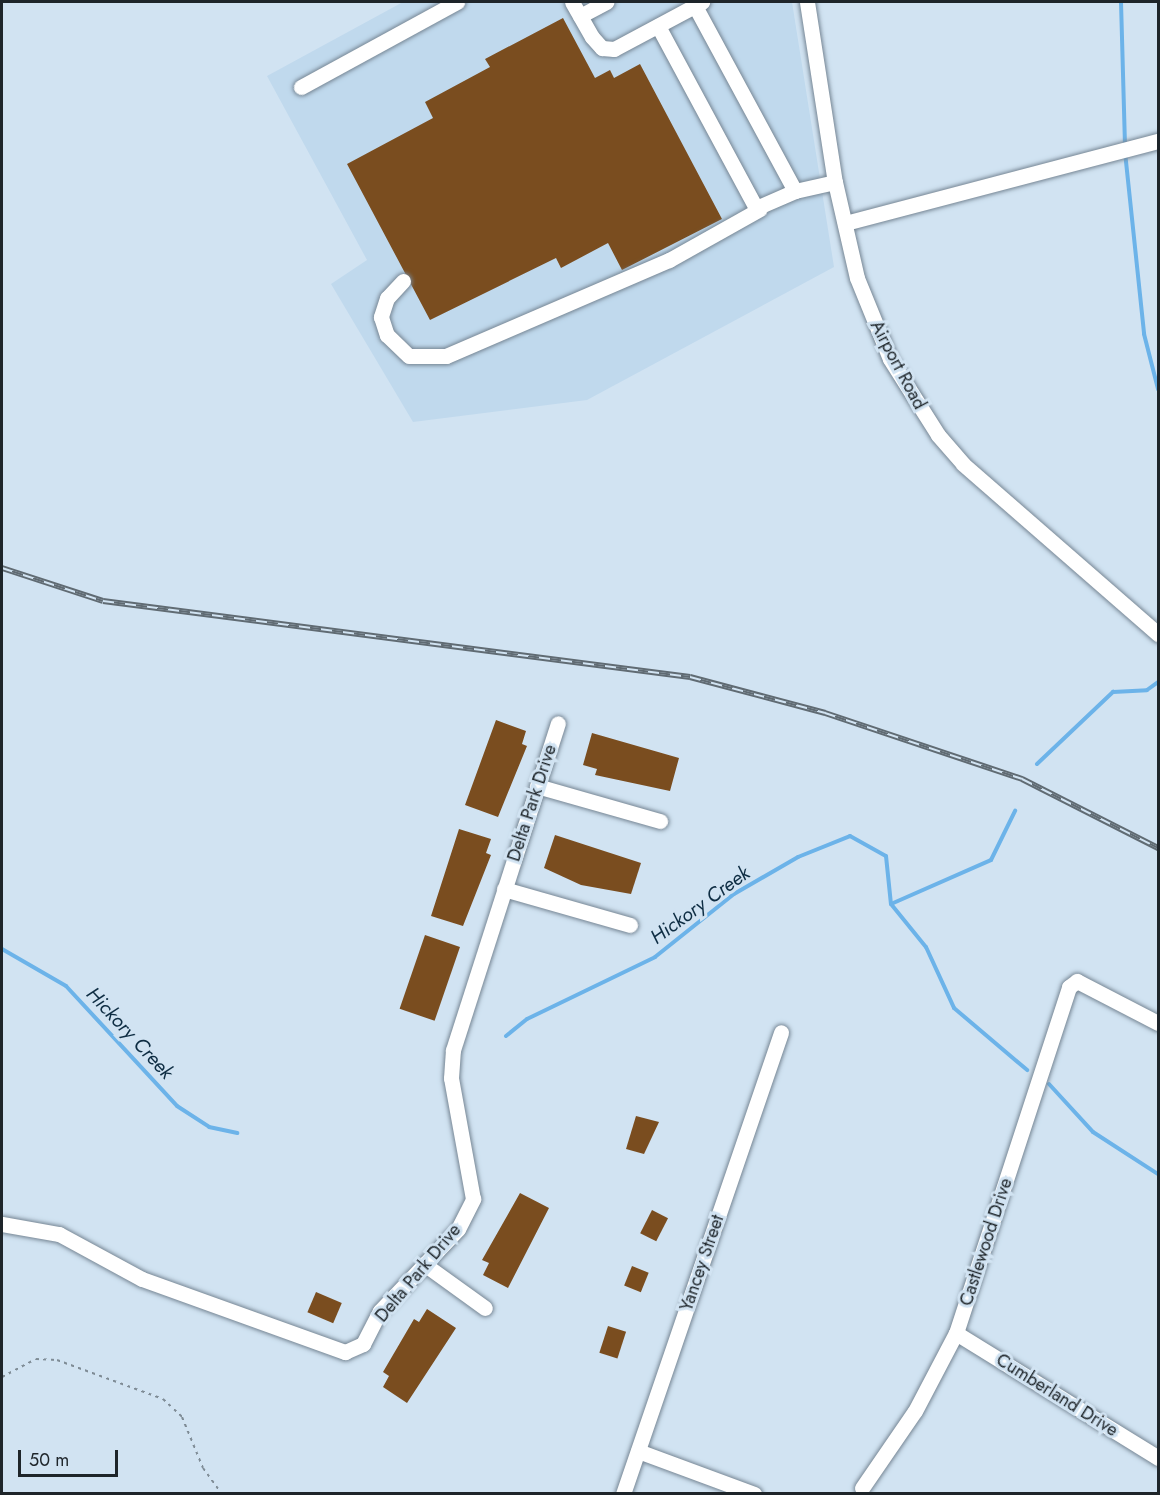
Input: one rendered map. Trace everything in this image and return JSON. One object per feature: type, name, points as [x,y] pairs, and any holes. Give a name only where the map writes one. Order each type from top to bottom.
[{"type":"street","points":[[301,87],[457,2]]},
{"type":"street","points":[[572,2],[602,48],[614,49],[696,3],[795,191]]},
{"type":"street","points":[[580,16],[606,2]]},
{"type":"street","name":"Airport Road","points":[[807,2],[835,182],[874,324],[938,435],[963,464],[1158,634]]},
{"type":"street","points":[[657,26],[760,209]]},
{"type":"street","points":[[845,223],[1158,141]]},
{"type":"street","points":[[403,281],[387,298],[381,317],[387,335],[409,356],[446,356],[669,260],[795,191],[835,182]]},
{"type":"street","name":"Delta Park Drive","points":[[2,1224],[58,1234],[142,1280],[345,1352],[363,1344],[380,1311],[458,1229],[473,1199],[468,1156],[451,1078],[453,1050],[558,723]]},
{"type":"street","points":[[537,786],[660,820]]},
{"type":"street","points":[[504,889],[630,925]]},
{"type":"street","name":"Castlewood Drive","points":[[862,1488],[915,1411],[956,1333],[1069,987],[1077,981],[1158,1023]]},
{"type":"street","name":"Yancey Street","points":[[623,1494],[781,1032]]},
{"type":"street","points":[[424,1264],[485,1308]]},
{"type":"street","name":"Cumberland Drive","points":[[956,1333],[1158,1458]]},
{"type":"street","points":[[638,1451],[754,1494]]},
{"type":"path","points":[[2,1377],[36,1359],[57,1360],[163,1399],[182,1417],[203,1468],[222,1494]]},
{"type":"shaded area","points":[[403,2],[792,2],[834,267],[587,400],[413,422],[331,284],[367,260],[267,76]]},
{"type":"building","points":[[563,18],[595,78],[610,70],[614,78],[640,64],[722,219],[622,270],[608,243],[561,268],[556,258],[430,320],[347,164],[433,118],[425,102],[490,67],[485,59]]},
{"type":"building","points":[[496,720],[526,731],[522,744],[527,746],[498,817],[465,805]]},
{"type":"building","points":[[592,733],[679,758],[670,791],[595,775],[597,769],[583,765]]},
{"type":"building","points":[[459,829],[491,839],[486,853],[491,855],[463,926],[431,916]]},
{"type":"building","points":[[555,835],[641,863],[631,894],[581,885],[544,868]]},
{"type":"building","points":[[425,935],[460,947],[435,1021],[400,1009]]},
{"type":"building","points":[[636,1116],[659,1122],[644,1154],[626,1149]]},
{"type":"building","points":[[520,1193],[549,1208],[508,1288],[483,1275],[489,1263],[482,1260]]},
{"type":"building","points":[[652,1210],[668,1218],[656,1241],[640,1233]]},
{"type":"building","points":[[632,1266],[649,1273],[641,1292],[624,1285]]},
{"type":"building","points":[[316,1292],[342,1303],[333,1323],[307,1312]]},
{"type":"building","points":[[427,1309],[456,1328],[407,1403],[383,1387],[389,1376],[383,1372],[414,1319],[419,1322]]},
{"type":"building","points":[[608,1326],[626,1332],[617,1359],[599,1353]]},
{"type":"waterway","points":[[1121,2],[1125,145]]},
{"type":"waterway","points":[[1125,152],[1144,334],[1158,389]]},
{"type":"waterway","name":"Hickory Creek","points":[[1037,764],[1113,692],[1147,690],[1158,682]]},
{"type":"waterway","name":"Hickory Creek","points":[[891,904],[991,860],[1015,811]]},
{"type":"waterway","name":"Hickory Creek","points":[[506,1036],[527,1019],[655,957],[734,894],[798,857],[850,836],[886,856],[891,904],[926,947],[954,1008],[1027,1070]]},
{"type":"waterway","name":"Hickory Creek","points":[[2,949],[66,986],[177,1106],[209,1127],[237,1133]]},
{"type":"waterway","points":[[1049,1084],[1093,1132],[1158,1174]]},
{"type":"railway","points":[[2,568],[103,601],[690,677],[825,713],[1022,779],[1158,848]]}]
